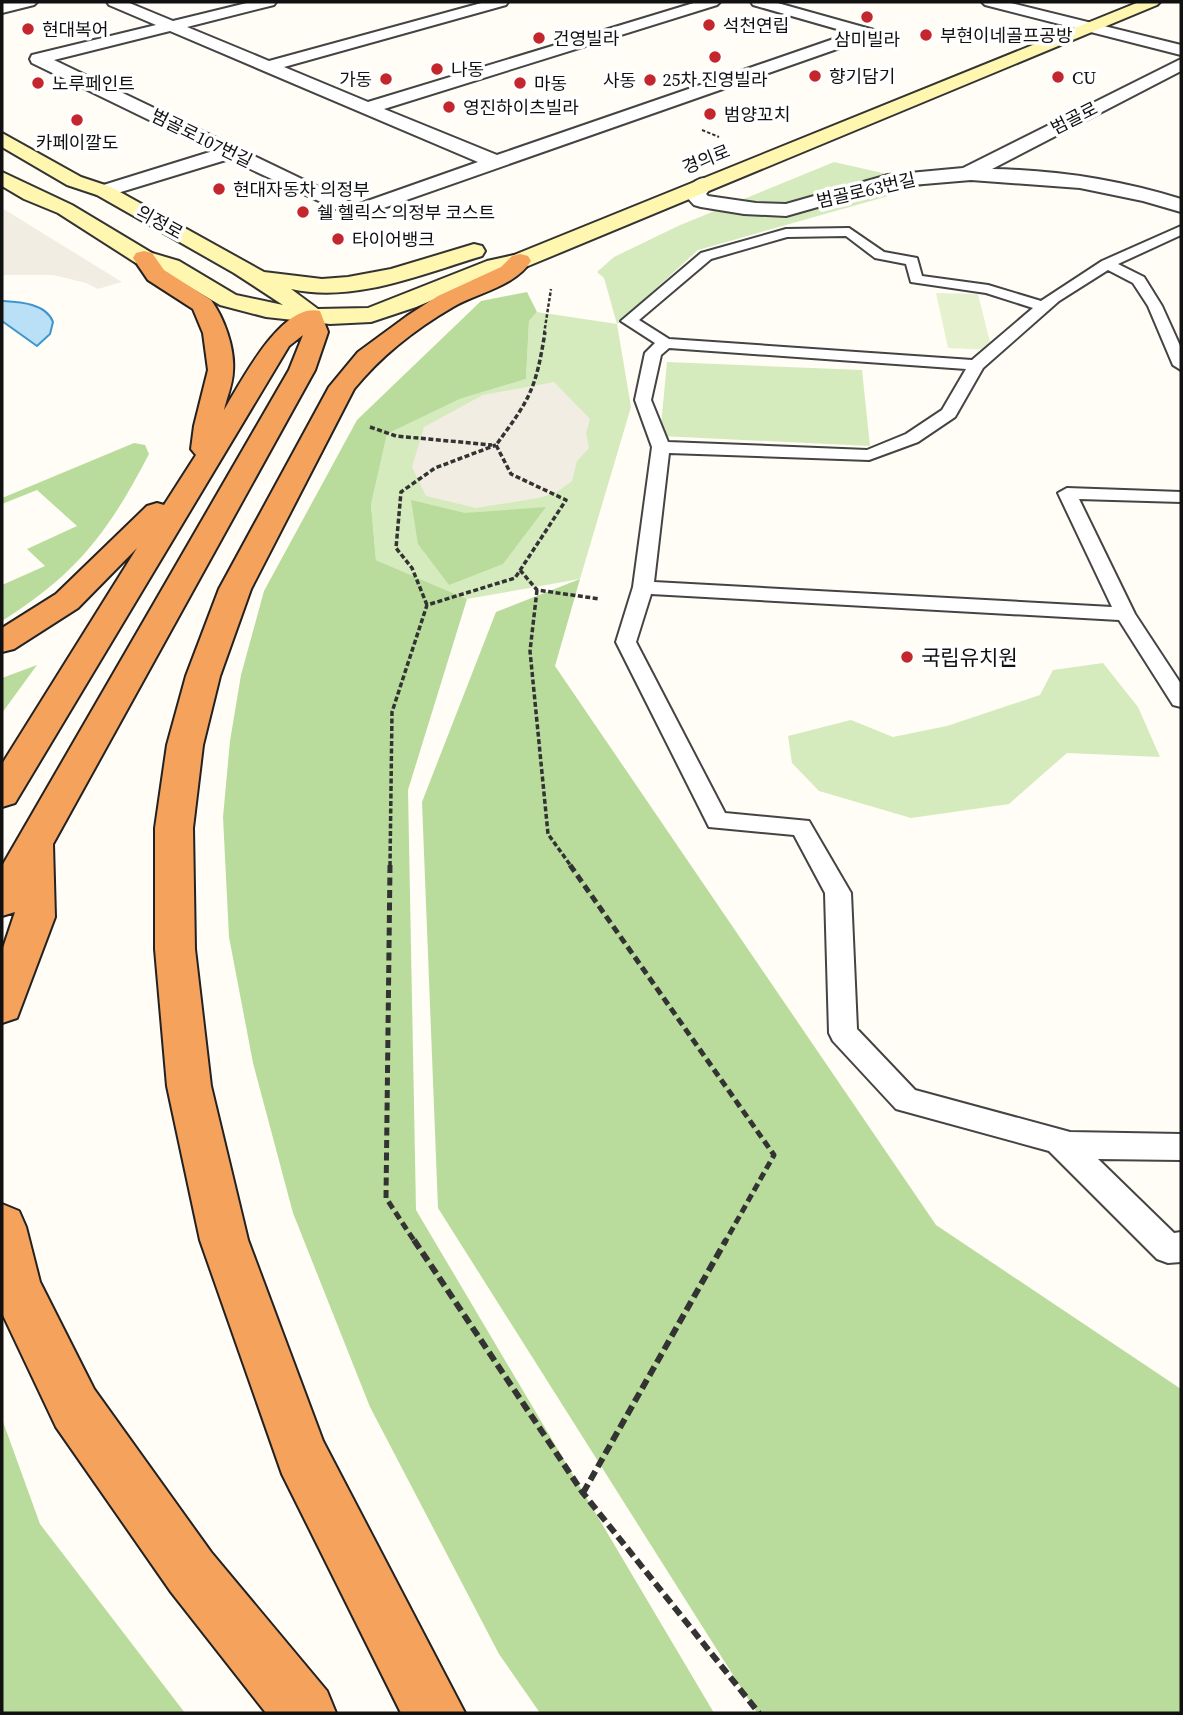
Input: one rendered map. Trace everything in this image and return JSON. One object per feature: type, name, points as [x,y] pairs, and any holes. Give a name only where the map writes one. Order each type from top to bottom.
[{"type":"highway","points":[[2,642],[67,601],[203,465],[207,426],[221,370],[215,333],[202,305],[156,275],[144,258]]},
{"type":"highway","points":[[434,1713],[301,1455],[224,1240],[189,1086],[175,949],[174,828],[185,745],[203,676],[235,589],[342,387],[367,357],[415,321],[446,301],[509,272],[508,260]]},
{"type":"highway","points":[[2,794],[279,341],[312,316],[316,332],[302,370],[2,901]]},
{"type":"highway","points":[[2,1005],[35,917],[34,843]]},
{"type":"highway","points":[[2,1227],[16,1289],[75,1408],[191,1572],[305,1713]]},
{"type":"street","points":[[2,8],[29,2]]},
{"type":"street","points":[[114,2],[496,162]]},
{"type":"street","name":"범골로107번길","points":[[270,2],[38,60],[355,212],[867,33],[758,2]]},
{"type":"street","points":[[268,66],[501,2]]},
{"type":"street","points":[[368,108],[712,2]]},
{"type":"street","points":[[990,2],[1181,50]]},
{"type":"street","name":"경의로","points":[[371,314],[408,302],[705,183],[745,171],[1152,2]]},
{"type":"street","points":[[1023,33],[1090,6]]},
{"type":"street","name":"범골로","points":[[968,173],[1181,64]]},
{"type":"street","name":"의정로","points":[[2,139],[74,181],[104,191],[242,268],[294,300],[312,316]]},
{"type":"street","points":[[104,191],[230,152]]},
{"type":"street","name":"범골로63번길","points":[[705,183],[694,194],[701,201],[784,210],[901,178],[968,173],[1073,182],[1177,200]]},
{"type":"street","name":"의정로","points":[[2,178],[31,195],[65,209],[144,258],[171,266],[228,300],[266,310],[312,316],[350,317],[371,314]]},
{"type":"street","points":[[242,268],[284,282],[345,286],[508,260]]},
{"type":"street","name":"경의로","points":[[312,316],[508,260]]},
{"type":"lane","points":[[661,447],[869,455],[912,438],[949,413],[976,365],[1044,307],[1107,264],[1181,230]]},
{"type":"lane","points":[[976,365],[665,343],[629,321],[706,256],[786,233],[849,232],[880,255],[912,261],[916,279],[988,289],[1044,307]]},
{"type":"lane","points":[[1107,264],[1139,280],[1155,306],[1181,365]]},
{"type":"lane","points":[[665,343],[653,353],[643,400],[661,447],[640,595],[626,642],[717,821],[802,827],[838,893],[844,1033],[906,1100],[1058,1140],[1168,1248],[1181,1247]]},
{"type":"lane","points":[[1181,497],[1067,493],[1125,614],[1181,700]]},
{"type":"lane","points":[[640,595],[1125,614]]},
{"type":"lane","points":[[1062,1145],[1181,1147]]},
{"type":"path","points":[[508,260],[552,291],[538,376],[528,402],[496,445],[435,468],[401,492],[396,548],[412,568],[427,605],[392,712],[386,1198],[583,1493],[759,1713]]},
{"type":"path","points":[[363,424],[396,436],[496,445]]},
{"type":"path","points":[[427,605],[515,578],[566,500],[511,474],[496,445]]},
{"type":"path","points":[[520,570],[537,590],[640,595]]},
{"type":"path","points":[[537,590],[530,651],[548,834],[774,1155],[583,1493]]},
{"type":"green space","points":[[834,162],[931,184],[698,250],[617,324],[604,278],[597,272],[614,257],[678,226]]},
{"type":"green space","points":[[527,292],[537,312],[529,321],[526,379],[460,399],[387,434],[371,505],[376,560],[467,599],[408,790],[416,1210],[714,1713],[540,1713],[499,1654],[370,1407],[293,1213],[253,1063],[229,937],[223,817],[230,741],[241,675],[264,591],[357,420],[481,301]]},
{"type":"green space","points":[[936,293],[978,294],[992,350],[948,348]]},
{"type":"green space","points":[[537,312],[617,324],[631,407],[580,579],[467,599],[376,560],[371,505],[387,434],[460,399],[526,379],[529,321]]},
{"type":"green space","points":[[667,362],[862,370],[870,446],[660,436]]},
{"type":"green space","points":[[134,443],[145,445],[149,454],[105,528],[71,568],[2,621],[2,585],[45,566],[27,549],[77,526],[37,490],[2,504],[2,498]]},
{"type":"green space","points":[[411,500],[465,513],[546,507],[503,564],[449,585],[418,544]]},
{"type":"green space","points":[[580,579],[555,666],[936,1225],[1181,1389],[1181,1713],[757,1713],[438,1208],[422,802],[496,612]]},
{"type":"green space","points":[[1103,663],[1138,707],[1160,757],[1067,753],[1009,804],[911,818],[819,791],[792,763],[788,736],[851,720],[893,737],[947,726],[1040,695],[1053,670]]},
{"type":"green space","points":[[37,665],[2,713],[2,678]]},
{"type":"green space","points":[[2,1419],[40,1524],[185,1713],[2,1713]]},
{"type":"shaded area","points":[[2,208],[122,282],[98,289],[86,283],[53,275],[2,275]]},
{"type":"shaded area","points":[[554,382],[590,419],[586,433],[589,448],[577,461],[572,481],[557,492],[539,498],[476,508],[426,496],[412,467],[424,427],[483,395]]},
{"type":"water","points":[[2,301],[31,305],[44,311],[53,322],[50,334],[37,346],[2,321]]},
{"type":"place","name":"삼미빌라","points":[[867,17]]},
{"type":"place","name":"석천연립","points":[[709,25]]},
{"type":"place","name":"현대복어","points":[[28,29]]},
{"type":"place","name":"부현이네골프공방","points":[[926,35]]},
{"type":"place","name":"건영빌라","points":[[539,38]]},
{"type":"place","name":"25차 진영빌라","points":[[715,57]]},
{"type":"place","name":"나동","points":[[437,69]]},
{"type":"place","name":"향기담기","points":[[815,76]]},
{"type":"place","name":"CU","points":[[1058,77]]},
{"type":"place","name":"가동","points":[[386,79]]},
{"type":"place","name":"사동","points":[[650,80]]},
{"type":"place","name":"노루페인트","points":[[38,83]]},
{"type":"place","name":"마동","points":[[520,83]]},
{"type":"place","name":"영진하이츠빌라","points":[[449,107]]},
{"type":"place","name":"범양꼬치","points":[[710,114]]},
{"type":"place","name":"카페이깔도","points":[[77,120]]},
{"type":"place","name":"현대자동차 의정부","points":[[219,189]]},
{"type":"place","name":"쉘 헬릭스 의정부 코스트","points":[[303,212]]},
{"type":"place","name":"타이어뱅크","points":[[338,239]]},
{"type":"place","name":"국립유치원","points":[[907,657]]}]
